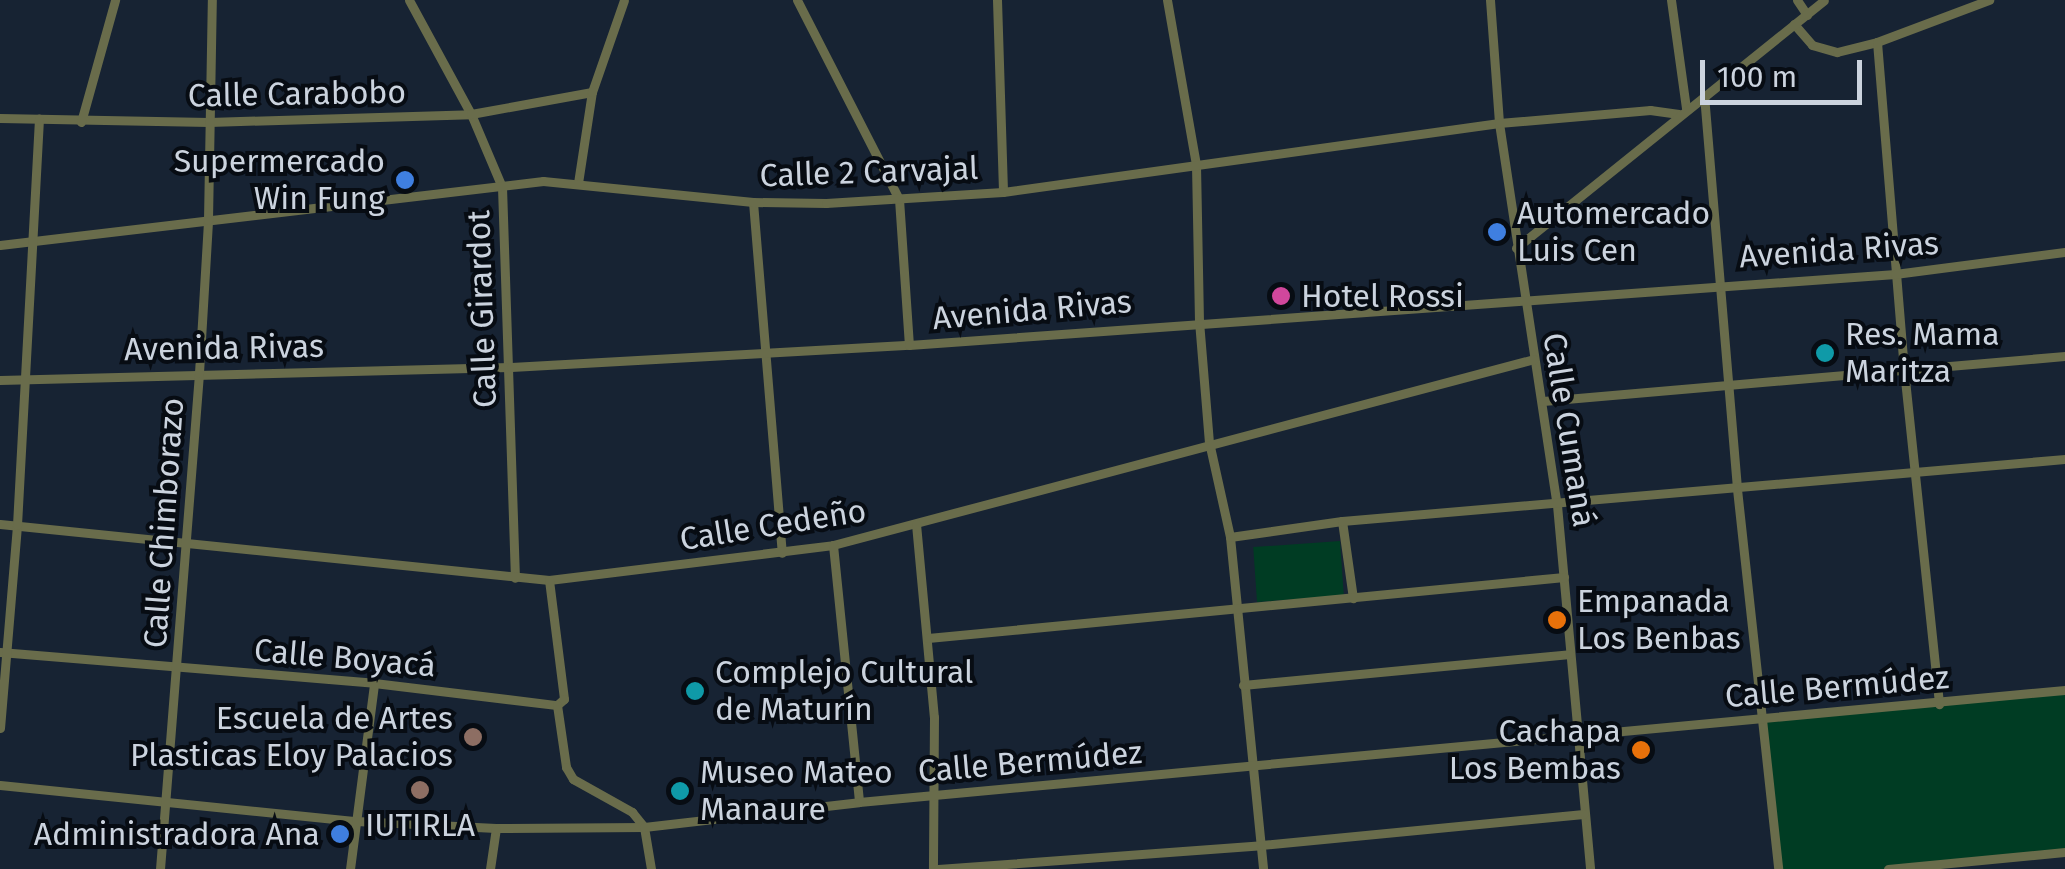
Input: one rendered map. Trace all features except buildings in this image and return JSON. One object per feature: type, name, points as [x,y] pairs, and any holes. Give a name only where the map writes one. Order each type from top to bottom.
[{"type":"street","points":[[81,122],[115,0]]},
{"type":"street","name":"Calle Chimborazo","points":[[160,869],[199,373],[208,220],[212,0]]},
{"type":"street","name":"Calle Girardot","points":[[409,0],[471,114],[502,187],[515,578]]},
{"type":"street","points":[[578,183],[592,92],[624,0]]},
{"type":"street","points":[[798,0],[900,198],[909,345]]},
{"type":"street","points":[[998,0],[1003,192]]},
{"type":"street","points":[[1166,0],[1196,165],[1198,321],[1209,442],[1230,537],[1263,869]]},
{"type":"street","name":"Calle Cumaná","points":[[1490,0],[1516,248],[1557,504],[1590,869]]},
{"type":"street","points":[[1672,0],[1682,111]]},
{"type":"street","points":[[1797,0],[1807,15]]},
{"type":"street","points":[[1516,248],[1824,0]]},
{"type":"street","points":[[1794,24],[1812,45],[1838,52],[1877,42],[1988,0]]},
{"type":"street","points":[[1877,42],[1895,274],[1939,704]]},
{"type":"street","name":"Calle Carabobo","points":[[0,118],[209,122],[471,114],[592,92]]},
{"type":"street","points":[[1704,95],[1737,489],[1765,720],[1778,869]]},
{"type":"street","name":"Calle 2 Carvajal","points":[[0,245],[543,181],[753,202],[1003,192],[1500,122],[1682,111]]},
{"type":"street","points":[[0,728],[3,653],[17,525],[39,118]]},
{"type":"street","points":[[753,202],[782,553]]},
{"type":"street","name":"Avenida Rivas","points":[[0,380],[510,367],[909,345],[1198,321],[1895,274],[2065,252]]},
{"type":"street","points":[[1543,401],[2065,356]]},
{"type":"street","name":"Calle Cedeño","points":[[0,524],[186,546],[549,580],[833,545],[1209,442],[1534,359]]},
{"type":"street","points":[[1230,537],[1342,521],[2065,459]]},
{"type":"street","points":[[1342,521],[1352,598]]},
{"type":"street","points":[[916,524],[934,718],[936,869],[1261,846],[1584,814]]},
{"type":"street","points":[[833,545],[859,802]]},
{"type":"street","points":[[928,638],[1564,577]]},
{"type":"street","points":[[549,580],[564,699],[558,705],[566,767],[573,779],[618,802],[644,827],[651,869]]},
{"type":"street","name":"Calle Boyacá","points":[[3,653],[374,684],[558,705]]},
{"type":"street","points":[[1243,685],[1570,654]]},
{"type":"street","points":[[350,869],[374,684]]},
{"type":"street","name":"Calle Bermúdez","points":[[0,785],[166,805],[356,821],[496,828],[644,827],[859,802],[2065,690]]},
{"type":"street","points":[[490,869],[496,828]]},
{"type":"street","points":[[1888,869],[2065,852]]},
{"type":"green space","points":[[1340,541],[1344,596],[1257,602],[1253,547]]},
{"type":"green space","points":[[2065,691],[2065,852],[1888,869],[1778,869],[1765,720]]},
{"type":"place","name":"Supermercado Win Fung","points":[[405,180]]},
{"type":"place","name":"Automercado Luis Cen","points":[[1497,232]]},
{"type":"place","name":"Hotel Rossi","points":[[1281,296]]},
{"type":"place","name":"Res. Mama Maritza","points":[[1825,353]]},
{"type":"place","name":"Empanada Los Benbas","points":[[1557,620]]},
{"type":"place","name":"Complejo Cultural de Maturín","points":[[695,691]]},
{"type":"place","name":"Escuela de Artes Plasticas Eloy Palacios","points":[[473,737]]},
{"type":"place","name":"Cachapa Los Bembas","points":[[1641,750]]},
{"type":"place","name":"IUTIRLA","points":[[420,790]]},
{"type":"place","name":"Museo Mateo Manaure","points":[[680,791]]},
{"type":"place","name":"Administradora Ana","points":[[340,834]]}]
